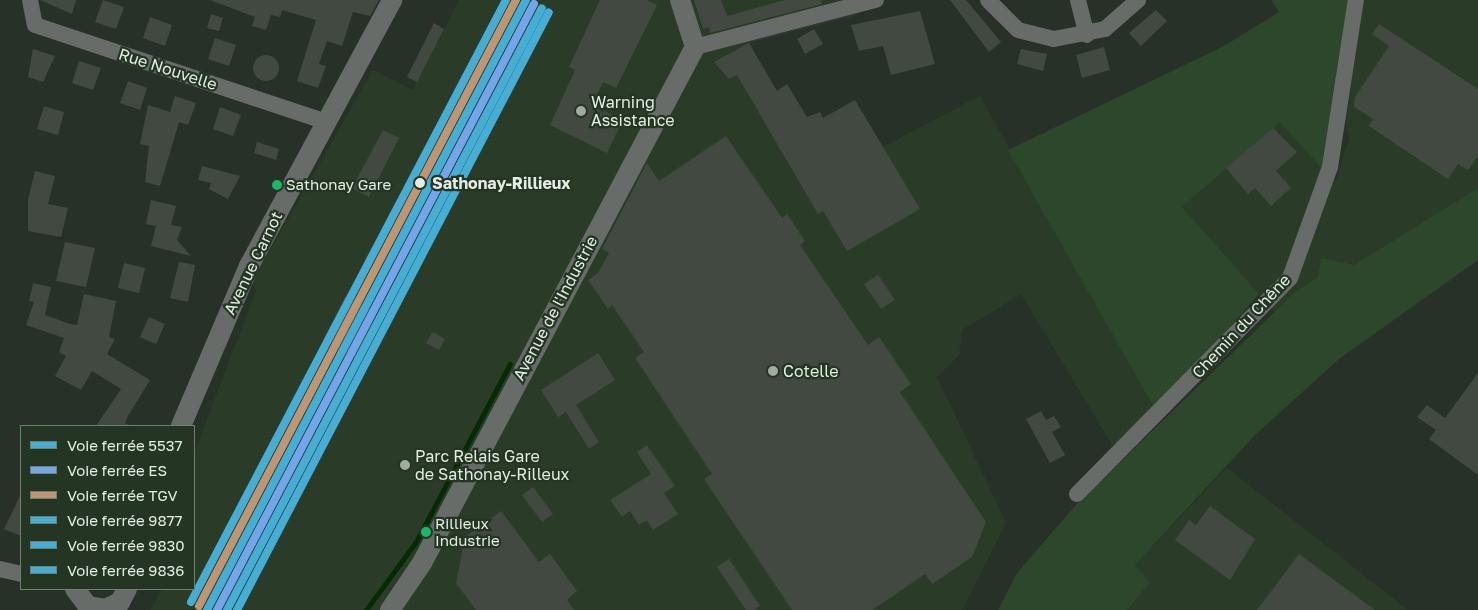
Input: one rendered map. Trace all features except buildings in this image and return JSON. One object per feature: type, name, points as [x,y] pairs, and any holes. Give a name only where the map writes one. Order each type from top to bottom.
[{"type":"street","name":"Rue Nouvelle","points":[[30,0],[35,25],[326,122]]},
{"type":"street","name":"Avenue Carnot","points":[[181,425],[249,266],[392,0]]},
{"type":"street","points":[[680,0],[695,47],[876,0]]},
{"type":"street","points":[[988,0],[1018,30],[1054,39],[1086,35],[1105,29],[1138,0]]},
{"type":"street","points":[[1078,0],[1086,35]]},
{"type":"street","name":"Chemin du Chêne","points":[[1077,494],[1290,278],[1330,167],[1356,0]]},
{"type":"street","name":"Avenue de l'Industrie","points":[[390,610],[422,563],[695,47]]},
{"type":"street","points":[[0,569],[20,574]]},
{"type":"street","points":[[76,590],[81,601],[105,609],[126,590]]},
{"type":"shaded area","points":[[459,0],[854,0],[857,15],[749,43],[794,125],[820,112],[823,118],[855,100],[883,147],[980,96],[1156,411],[1116,451],[1021,294],[962,330],[959,355],[937,377],[1006,523],[962,610],[151,610],[161,590],[195,590],[195,451],[256,291],[252,282],[373,70],[413,90]]},
{"type":"shaded area","points":[[1271,0],[1349,0],[1322,169],[1280,122],[1182,207],[1259,294],[1156,411],[1008,150],[1224,46],[1279,12]]},
{"type":"shaded area","points":[[1363,0],[1478,0],[1478,188],[1354,265],[1318,277],[1274,312],[1182,207],[1280,122],[1336,181],[1349,139],[1346,121]]},
{"type":"shaded area","points":[[1478,188],[1478,260],[1339,359],[1255,435],[1135,565],[1150,583],[1127,610],[998,610],[1017,573],[1076,505],[1294,293],[1318,277],[1321,258],[1354,265]]},
{"type":"shaded area","points":[[1227,468],[1408,610],[1127,610],[1150,583],[1135,565]]},
{"type":"waterway","points":[[366,610],[416,542],[510,364]]},
{"type":"rail line","name":"9830","points":[[191,602],[506,0]]},
{"type":"rail line","name":"TGV","points":[[199,606],[516,0]]},
{"type":"rail line","name":"5537","points":[[207,610],[526,0]]},
{"type":"rail line","name":"ES","points":[[217,610],[534,4]]},
{"type":"rail line","name":"9877","points":[[227,610],[542,8]]},
{"type":"rail line","name":"9836","points":[[237,610],[549,12]]},
{"type":"place","name":"Warning Assistance","points":[[581,111]]},
{"type":"place","name":"Sathonay-Rillieux","points":[[420,183]]},
{"type":"place","name":"Sathonay Gare","points":[[277,185]]},
{"type":"place","name":"Cotelle","points":[[773,371]]},
{"type":"place","name":"Parc Relais Gare de Sathonay-Rilleux","points":[[405,465]]},
{"type":"place","name":"Rillieux Industrie","points":[[426,532]]}]
